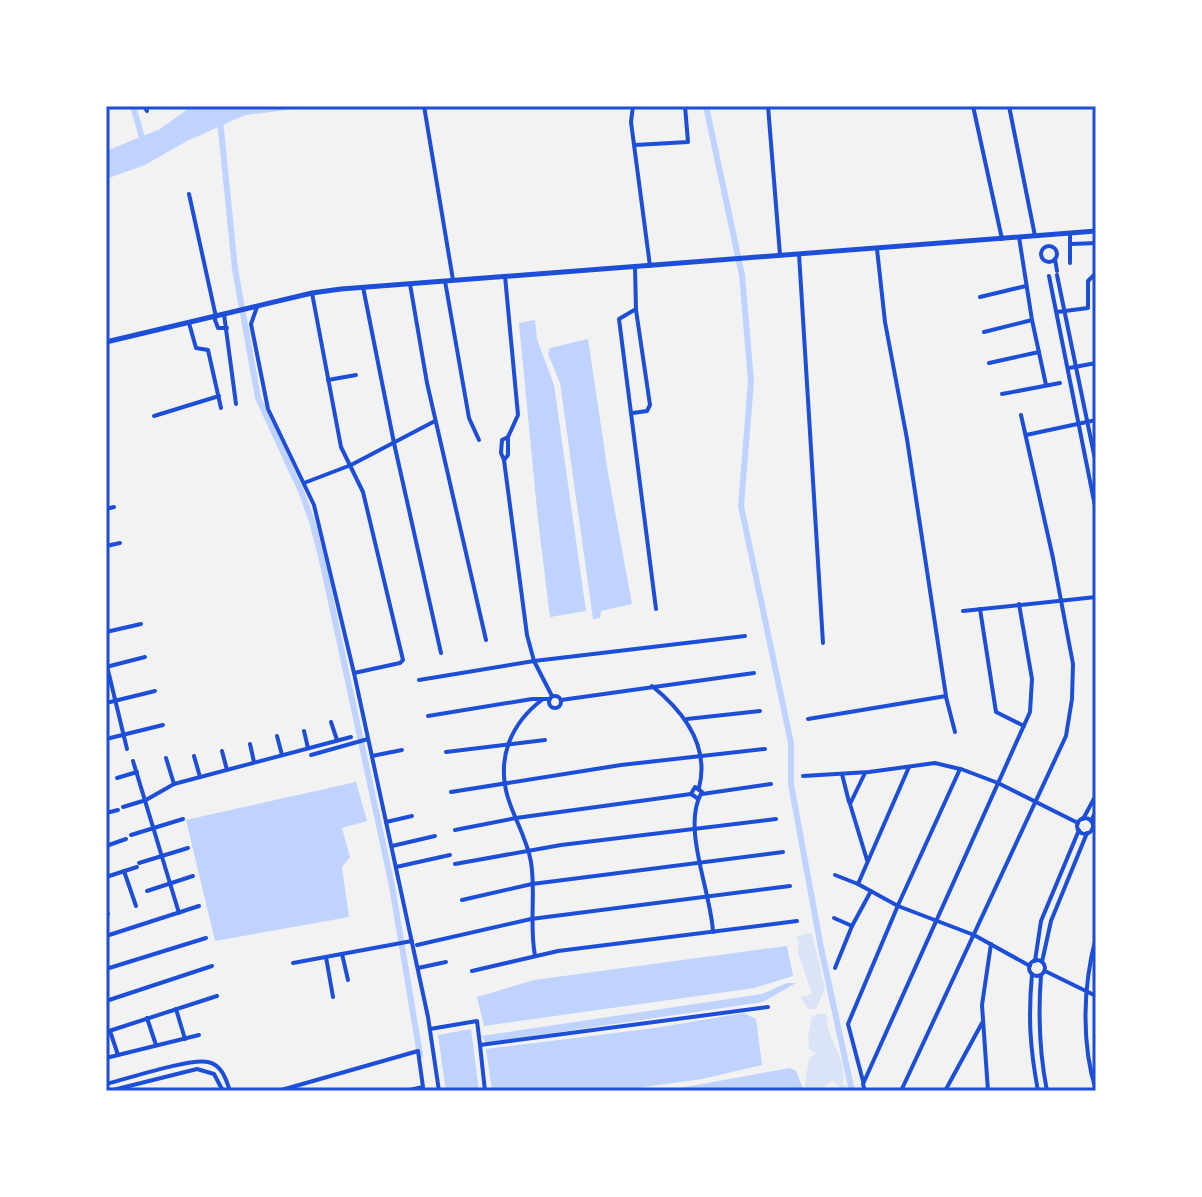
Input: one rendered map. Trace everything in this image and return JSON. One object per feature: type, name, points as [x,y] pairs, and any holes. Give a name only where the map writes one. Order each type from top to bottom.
[{"type":"main road","points":[[106,342],[312,293],[363,287],[1096,231]]},
{"type":"street","points":[[424,106],[453,280]]},
{"type":"street","points":[[633,106],[631,122],[650,266]]},
{"type":"street","points":[[634,145],[688,142],[685,106]]},
{"type":"street","points":[[768,106],[780,256]]},
{"type":"street","points":[[973,106],[1002,239]]},
{"type":"street","points":[[1009,106],[1038,236],[1044,249],[1042,256],[1047,262],[1093,477],[1096,511]]},
{"type":"street","points":[[189,194],[215,317],[220,329],[227,328]]},
{"type":"street","points":[[1070,234],[1070,263]]},
{"type":"street","points":[[1052,235],[1096,464]]},
{"type":"street","points":[[1019,237],[1046,385]]},
{"type":"street","points":[[1072,244],[1096,243]]},
{"type":"street","points":[[1044,249],[1053,248]]},
{"type":"street","points":[[877,249],[885,322],[909,453],[946,697],[955,732]]},
{"type":"street","points":[[799,254],[823,643]]},
{"type":"street","points":[[1047,262],[1055,259]]},
{"type":"street","points":[[633,413],[647,411],[650,405],[636,309],[635,267]]},
{"type":"street","points":[[1057,312],[1088,308],[1088,281],[1096,273]]},
{"type":"street","points":[[505,276],[518,415],[508,437],[508,455],[504,460],[527,635],[534,661],[551,698],[549,704],[555,708],[560,706],[561,700]]},
{"type":"street","points":[[445,281],[469,418],[479,440]]},
{"type":"street","points":[[410,284],[435,421],[486,640]]},
{"type":"street","points":[[980,297],[1026,286]]},
{"type":"street","points":[[363,287],[441,653]]},
{"type":"street","points":[[312,293],[341,447],[363,492],[403,660],[354,673]]},
{"type":"street","points":[[254,308],[251,324],[268,409],[304,483],[319,523],[418,968],[439,1091]]},
{"type":"street","points":[[636,309],[619,319],[656,609]]},
{"type":"street","points":[[224,314],[236,404]]},
{"type":"street","points":[[984,332],[1032,320]]},
{"type":"street","points":[[189,323],[196,348],[208,350],[221,408]]},
{"type":"street","points":[[989,363],[1039,352]]},
{"type":"street","points":[[1069,368],[1096,363]]},
{"type":"street","points":[[328,380],[356,375]]},
{"type":"street","points":[[1002,394],[1060,383]]},
{"type":"street","points":[[154,416],[219,396]]},
{"type":"street","points":[[901,1091],[1066,736],[1073,664],[1021,415]]},
{"type":"street","points":[[1026,435],[1096,420]]},
{"type":"street","points":[[304,483],[351,465],[435,421]]},
{"type":"street","points":[[106,509],[114,507]]},
{"type":"street","points":[[106,546],[120,543]]},
{"type":"street","points":[[963,611],[1096,597]]},
{"type":"street","points":[[863,1084],[1030,712],[1032,679],[1019,604]]},
{"type":"street","points":[[980,609],[996,712],[1024,726]]},
{"type":"street","points":[[106,632],[141,624]]},
{"type":"street","points":[[419,680],[534,661],[745,636]]},
{"type":"street","points":[[127,749],[106,666],[145,657]]},
{"type":"street","points":[[561,700],[754,673]]},
{"type":"street","points":[[652,686],[686,719],[700,756],[701,778],[695,829],[713,932]]},
{"type":"street","points":[[106,703],[155,691]]},
{"type":"street","points":[[428,716],[558,696],[561,700]]},
{"type":"street","points":[[808,719],[946,697]]},
{"type":"street","points":[[535,956],[528,850],[507,794],[506,782],[508,745],[520,719],[543,699]]},
{"type":"street","points":[[686,719],[760,711]]},
{"type":"street","points":[[331,722],[337,740]]},
{"type":"street","points":[[106,739],[163,725]]},
{"type":"street","points":[[304,731],[308,748]]},
{"type":"street","points":[[277,736],[282,755]]},
{"type":"street","points":[[106,813],[146,800],[174,784],[351,737]]},
{"type":"street","points":[[311,755],[368,739]]},
{"type":"street","points":[[446,752],[545,740]]},
{"type":"street","points":[[250,744],[254,762]]},
{"type":"street","points":[[451,792],[506,782],[765,749]]},
{"type":"street","points":[[372,756],[402,750]]},
{"type":"street","points":[[222,751],[227,770]]},
{"type":"street","points":[[194,756],[200,777]]},
{"type":"street","points":[[166,758],[174,784]]},
{"type":"street","points":[[133,761],[179,913]]},
{"type":"street","points":[[803,776],[865,773],[935,763],[998,783],[1081,821],[1091,821]]},
{"type":"street","points":[[858,884],[909,767]]},
{"type":"street","points":[[865,1091],[848,1024],[960,769]]},
{"type":"street","points":[[117,778],[137,772]]},
{"type":"street","points":[[850,804],[865,773]]},
{"type":"street","points":[[842,774],[867,862]]},
{"type":"street","points":[[455,830],[516,818],[771,784]]},
{"type":"street","points":[[1030,966],[1035,961],[1041,921],[1081,821],[1096,795]]},
{"type":"street","points":[[1047,1091],[1039,1046],[1042,962],[1051,921],[1087,833],[1094,829],[1091,821],[1096,811]]},
{"type":"street","points":[[386,822],[412,816]]},
{"type":"street","points":[[106,846],[183,819]]},
{"type":"street","points":[[455,864],[528,850],[776,819]]},
{"type":"street","points":[[1079,830],[1087,833]]},
{"type":"street","points":[[392,846],[435,836]]},
{"type":"street","points":[[106,877],[188,848]]},
{"type":"street","points":[[462,900],[532,884],[783,852]]},
{"type":"street","points":[[396,867],[450,855]]},
{"type":"street","points":[[124,871],[136,906]]},
{"type":"street","points":[[835,875],[898,906],[974,935],[1030,966],[1030,1048],[1038,1091]]},
{"type":"street","points":[[147,891],[193,876]]},
{"type":"street","points":[[417,945],[531,919],[790,886]]},
{"type":"street","points":[[835,968],[871,891]]},
{"type":"street","points":[[106,936],[199,906]]},
{"type":"street","points":[[834,918],[852,926]]},
{"type":"street","points":[[472,971],[535,956],[797,921]]},
{"type":"street","points":[[1096,937],[1086,992],[1088,1061],[1096,1091]]},
{"type":"street","points":[[106,969],[206,938]]},
{"type":"street","points":[[293,963],[412,941]]},
{"type":"street","points":[[988,1090],[982,1005],[991,944]]},
{"type":"street","points":[[342,954],[348,980]]},
{"type":"street","points":[[326,957],[333,997]]},
{"type":"street","points":[[1035,961],[1042,962]]},
{"type":"street","points":[[418,968],[446,962]]},
{"type":"street","points":[[106,1001],[212,966]]},
{"type":"street","points":[[1032,974],[1043,973],[1096,996]]},
{"type":"street","points":[[118,1055],[108,1031],[217,996]]},
{"type":"street","points":[[480,1045],[768,1007]]},
{"type":"street","points":[[176,1009],[185,1039]]},
{"type":"street","points":[[147,1018],[156,1045]]},
{"type":"street","points":[[430,1029],[477,1021],[485,1091]]},
{"type":"street","points":[[945,1091],[983,1021]]},
{"type":"street","points":[[106,1058],[199,1035]]},
{"type":"street","points":[[278,1091],[418,1051],[423,1087],[405,1091]]},
{"type":"street","points":[[106,1084],[191,1063],[209,1062],[222,1071],[230,1091]]},
{"type":"street","points":[[191,1063],[192,1070]]},
{"type":"street","points":[[109,1091],[202,1069],[214,1074],[223,1091]]},
{"type":"street","points":[[1092,1079],[1096,1071]]},
{"type":"street","points":[[130,1078],[132,1085]]},
{"type":"shaded area","points":[[812,934],[825,988],[816,1009],[808,1009],[800,997],[812,994],[796,937]]},
{"type":"shaded area","points":[[826,1014],[829,1032],[842,1066],[842,1085],[846,1085],[847,1091],[824,1091],[840,1086],[832,1081],[820,1091],[804,1091],[809,1058],[816,1054],[809,1048],[812,1016]]},
{"type":"water","points":[[192,106],[320,106],[245,115],[187,141],[145,165],[106,179],[106,151],[160,129]]},
{"type":"water","points":[[535,320],[537,339],[554,385],[586,611],[550,617],[519,323]]},
{"type":"water","points":[[588,339],[632,604],[601,611],[600,618],[593,619],[560,383],[548,354],[550,348]]},
{"type":"water","points":[[356,782],[367,821],[342,828],[350,857],[342,867],[349,917],[215,941],[186,820]]},
{"type":"water","points":[[787,946],[793,976],[754,988],[484,1026],[477,997],[534,980]]},
{"type":"water","points":[[787,983],[796,983],[763,1002],[486,1043],[481,1036],[762,994]]},
{"type":"water","points":[[744,1013],[756,1019],[762,1065],[702,1079],[637,1088],[492,1091],[486,1049],[655,1028]]},
{"type":"water","points":[[471,1029],[479,1091],[446,1091],[438,1035]]},
{"type":"water","points":[[790,1068],[796,1071],[804,1091],[663,1091]]},
{"type":"waterway","points":[[133,106],[143,141]]},
{"type":"waterway","points":[[706,106],[742,275],[751,381],[741,506],[791,743],[791,784],[821,948],[852,1091]]},
{"type":"waterway","points":[[220,120],[235,269],[258,398],[301,491],[324,569],[392,886],[420,1055]]}]
